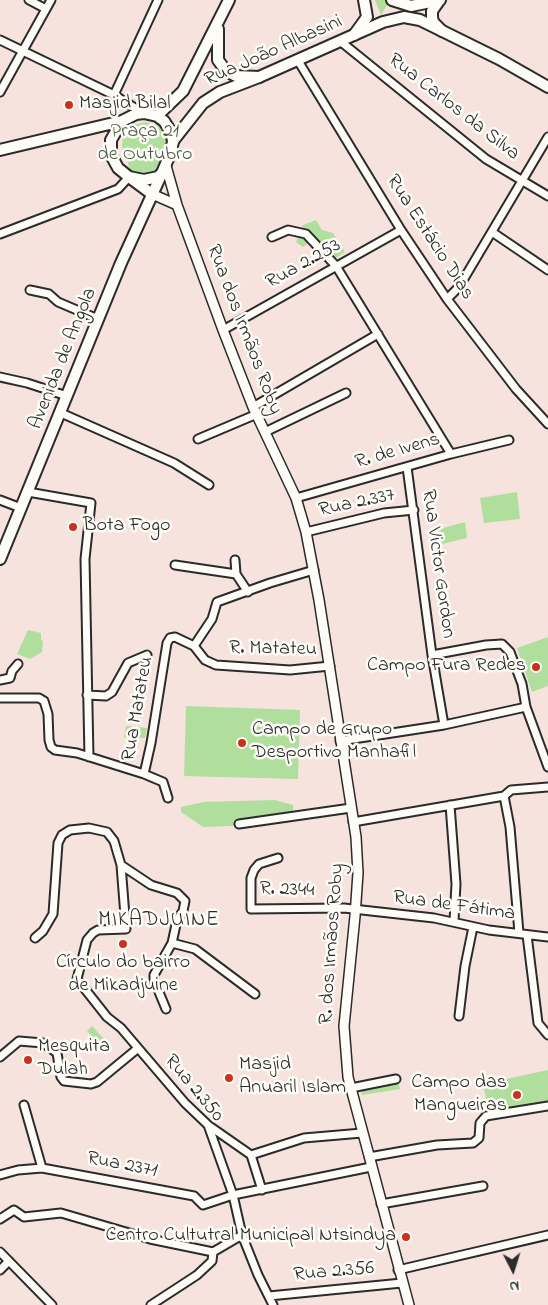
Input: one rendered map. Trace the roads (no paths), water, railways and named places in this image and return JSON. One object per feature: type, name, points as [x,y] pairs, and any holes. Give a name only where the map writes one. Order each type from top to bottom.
[{"type":"main road","points":[[157,116],[183,91],[218,26],[229,0]]},
{"type":"main road","points":[[354,35],[367,17],[364,0]]},
{"type":"main road","points":[[392,0],[411,6],[440,0]]},
{"type":"main road","points":[[440,0],[432,11],[432,17],[433,22],[442,31],[499,59],[548,87]]},
{"type":"main road","name":"Rua João Albasini","points":[[173,141],[203,103],[220,92],[259,77],[383,22],[404,17],[420,20],[442,31]]},
{"type":"main road","points":[[218,26],[218,60],[226,71],[236,76],[259,77]]},
{"type":"main road","points":[[0,150],[85,128],[122,121],[128,117],[144,113],[157,116],[168,126],[173,141],[164,169],[151,180],[129,177]]},
{"type":"main road","points":[[122,121],[111,140],[111,155],[118,168],[152,194]]},
{"type":"main road","points":[[85,128],[102,133],[111,140]]},
{"type":"main road","name":"Avenida de Angola","points":[[0,559],[98,319],[164,169]]},
{"type":"street","points":[[29,0],[46,9]]},
{"type":"street","points":[[0,92],[21,50],[51,0]]},
{"type":"street","points":[[114,95],[158,0]]},
{"type":"street","points":[[0,40],[114,95],[144,113]]},
{"type":"street","name":"Rua Carlos da Silva","points":[[340,41],[486,158],[548,196]]},
{"type":"street","name":"Rua Estácio Dias","points":[[298,59],[401,230],[447,299],[516,389],[548,424]]},
{"type":"street","points":[[447,299],[459,287],[548,137]]},
{"type":"street","name":"Rua dos Irmãos Roby","points":[[164,169],[223,330],[255,410],[297,500]]},
{"type":"street","points":[[0,234],[118,189],[129,177]]},
{"type":"street","points":[[152,194],[177,205]]},
{"type":"street","points":[[272,238],[288,230],[306,234],[336,266],[451,454]]},
{"type":"street","name":"Rua 2.253","points":[[223,330],[401,230]]},
{"type":"street","points":[[492,232],[548,270]]},
{"type":"street","points":[[30,290],[48,294],[58,302],[98,319]]},
{"type":"street","points":[[198,438],[255,410],[378,334]]},
{"type":"street","points":[[0,377],[27,383],[67,396]]},
{"type":"street","points":[[265,432],[346,393]]},
{"type":"street","points":[[60,413],[174,463],[208,485]]},
{"type":"street","name":"R. de Ivens","points":[[297,500],[451,454],[509,440]]},
{"type":"street","name":"Rua Victor Gordon","points":[[407,467],[432,656],[444,725]]},
{"type":"street","points":[[28,492],[91,503],[85,559],[89,757]]},
{"type":"street","points":[[0,500],[21,508]]},
{"type":"street","name":"R. dos Irmãos Roby","points":[[297,500],[314,570],[353,822],[358,873],[344,1026],[351,1088],[362,1133]]},
{"type":"street","name":"Rua 2.337","points":[[306,532],[384,513],[414,510]]},
{"type":"street","points":[[235,560],[236,574],[248,592]]},
{"type":"street","points":[[176,565],[236,574]]},
{"type":"street","points":[[194,646],[212,619],[217,602],[314,570]]},
{"type":"street","name":"Rua Matateu","points":[[0,698],[39,698],[44,701],[48,714],[50,747],[144,774],[151,743],[167,643],[170,638],[174,637],[194,646]]},
{"type":"street","points":[[432,656],[486,645],[502,644],[510,652],[522,684],[526,707],[548,767]]},
{"type":"street","name":"R. Matateu","points":[[194,646],[205,660],[216,665],[290,670],[330,666]]},
{"type":"street","points":[[88,695],[106,696],[112,692],[128,663],[147,655]]},
{"type":"street","points":[[0,680],[10,678],[12,671],[18,664]]},
{"type":"street","points":[[340,741],[444,725],[526,707]]},
{"type":"street","points":[[144,774],[163,782],[168,798]]},
{"type":"street","points":[[353,822],[504,796],[511,790],[548,787]]},
{"type":"street","points":[[504,796],[510,827],[519,933]]},
{"type":"street","points":[[450,805],[456,884],[454,921]]},
{"type":"street","points":[[239,824],[351,808]]},
{"type":"street","points":[[35,938],[44,931],[53,914],[58,843],[62,835],[70,830],[89,828],[107,832],[114,841],[121,865],[150,885],[183,897],[186,904],[177,920],[172,943],[154,975],[166,1009]]},
{"type":"street","name":"R. 2344","points":[[278,858],[259,864],[254,870],[251,878],[251,909],[344,908],[356,910]]},
{"type":"street","name":"Rua 2.350","points":[[121,865],[126,929],[95,930],[87,940],[78,981],[106,1017],[121,1028],[137,1049],[208,1125],[233,1195],[242,1235],[274,1305]]},
{"type":"street","name":"Rua de Fátima","points":[[356,910],[454,921],[473,927],[548,937]]},
{"type":"street","points":[[459,1016],[465,966],[473,927]]},
{"type":"street","points":[[528,934],[538,1023],[548,1035]]},
{"type":"street","points":[[172,943],[195,949],[255,994]]},
{"type":"street","points":[[0,1058],[19,1041],[42,1043],[57,1053],[61,1077],[64,1081],[91,1084],[98,1082],[137,1049]]},
{"type":"street","points":[[351,1088],[396,1079]]},
{"type":"street","points":[[24,1105],[42,1168]]},
{"type":"street","points":[[369,1157],[437,1145],[473,1142],[479,1138],[480,1123],[486,1116],[548,1106]]},
{"type":"street","points":[[208,1125],[251,1155],[262,1190]]},
{"type":"street","points":[[251,1155],[304,1138],[362,1133],[409,1305]]},
{"type":"street","points":[[233,1195],[371,1167]]},
{"type":"street","name":"Rua 2371","points":[[0,1175],[18,1170],[42,1168],[194,1196],[203,1205],[233,1195]]},
{"type":"street","points":[[380,1204],[483,1186]]},
{"type":"street","points":[[0,1219],[14,1210],[24,1217],[61,1213],[150,1238],[213,1252],[242,1235]]},
{"type":"street","points":[[398,1270],[548,1235]]},
{"type":"street","points":[[0,1252],[52,1305]]},
{"type":"street","points":[[151,1305],[197,1276],[212,1261],[213,1252]]},
{"type":"street","points":[[0,1270],[9,1261]]},
{"type":"street","name":"Rua 2.356","points":[[269,1296],[402,1283]]},
{"type":"place","name":"Masjid Bilal","points":[[69,105]]},
{"type":"place","name":"Bota Fogo","points":[[73,527]]},
{"type":"place","name":"Campo Fura Redes","points":[[536,667]]},
{"type":"place","name":"Campo de Grupo Desportivo Manhafil","points":[[242,743]]},
{"type":"place","name":"Círculo do bairro de Mikadjuine","points":[[123,944]]},
{"type":"place","name":"Mesquita Dulah","points":[[28,1060]]},
{"type":"place","name":"Masjid Anuaril Islam","points":[[229,1078]]},
{"type":"place","name":"Campo das Mangueiras","points":[[517,1095]]},
{"type":"place","name":"Centro Cultutral Municipal Ntsindya","points":[[406,1237]]},
{"type":"district","name":"MIKADJUINE","points":[[159,922]]},
{"type":"park label","name":"Praça 21 de Outubro","points":[[145,144]]}]
